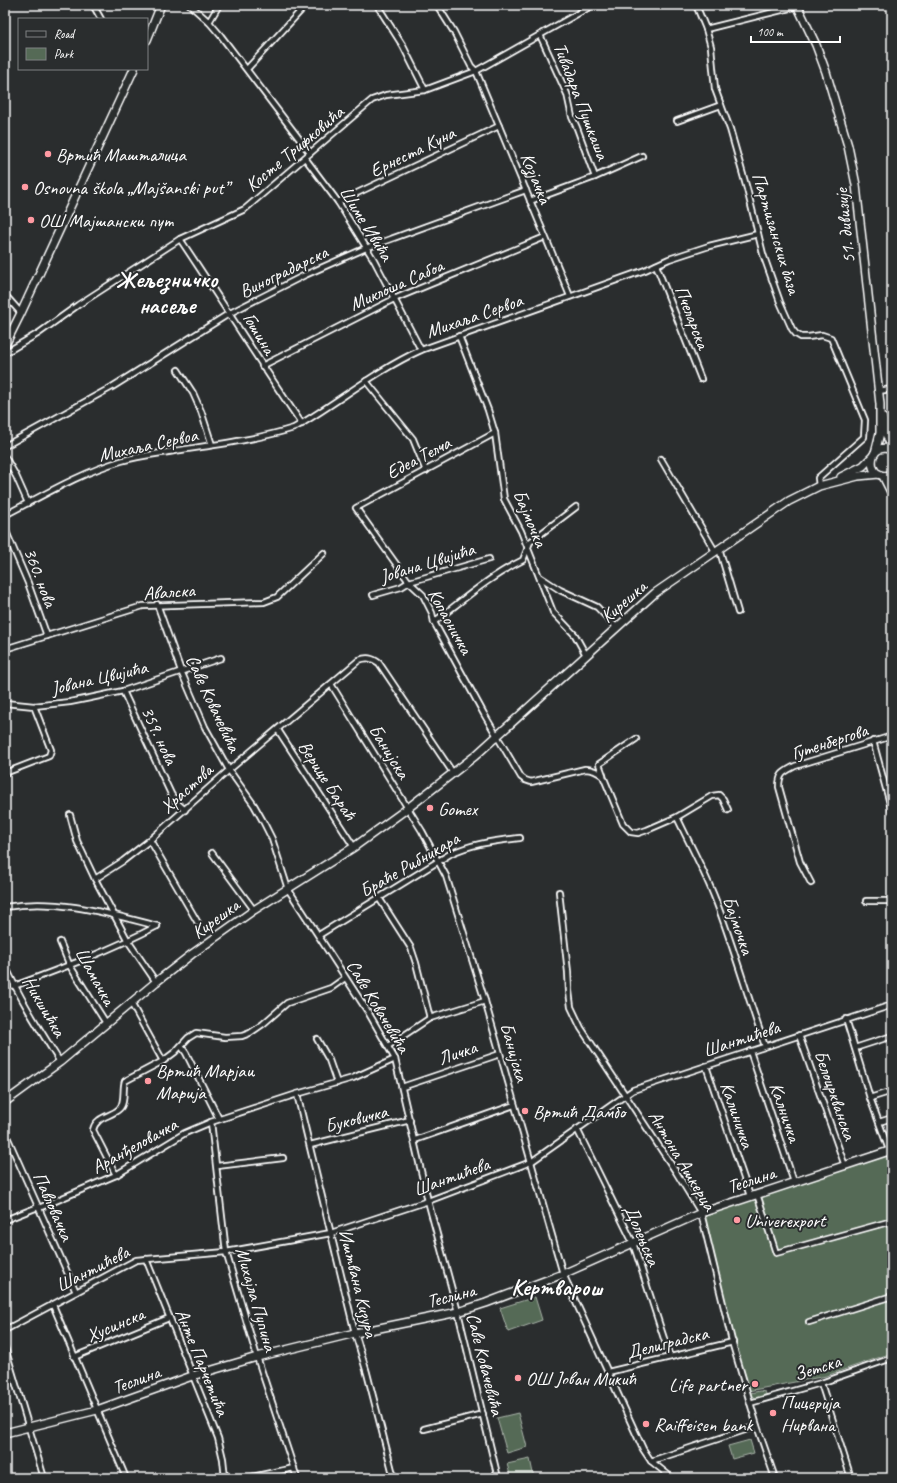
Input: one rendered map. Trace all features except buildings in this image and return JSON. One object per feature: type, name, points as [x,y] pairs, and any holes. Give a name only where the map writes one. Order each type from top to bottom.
[{"type":"street","points":[[93,5],[100,18]]},
{"type":"street","points":[[148,38],[162,5]]},
{"type":"street","points":[[190,5],[209,22],[247,69],[310,154]]},
{"type":"street","points":[[209,22],[219,5]]},
{"type":"street","points":[[247,69],[306,5]]},
{"type":"street","points":[[377,5],[403,46],[425,90]]},
{"type":"street","name":"Козјачка","points":[[438,5],[454,32],[471,66],[476,71],[570,296]]},
{"type":"street","name":"Косте Трифковића","points":[[5,353],[39,333],[78,305],[180,239],[245,209],[372,100],[386,95],[425,90],[476,71],[593,5]]},
{"type":"street","name":"Партизанских база","points":[[696,5],[706,29],[711,47],[715,89],[732,137],[769,274],[792,329],[802,337],[822,335],[832,338],[865,420],[864,437],[818,478],[819,486]]},
{"type":"street","points":[[706,29],[798,5]]},
{"type":"street","name":"51. дивизије","points":[[798,5],[816,45],[828,78],[848,146],[856,185],[878,391],[886,434],[892,449]]},
{"type":"street","name":"Тивадара Пушкаша","points":[[540,35],[567,94],[572,117],[595,177]]},
{"type":"street","points":[[5,345],[134,70]]},
{"type":"street","points":[[677,120],[721,105]]},
{"type":"street","name":"Ернеста Куна","points":[[338,202],[498,126]]},
{"type":"street","points":[[530,201],[595,177],[642,156]]},
{"type":"street","name":"Шиме Ивића","points":[[305,158],[338,202],[374,260],[420,350]]},
{"type":"street","name":"Виноградарска","points":[[5,446],[112,387],[230,314],[305,275],[366,248],[526,190]]},
{"type":"street","name":"Михаља Сервоа","points":[[5,515],[78,478],[120,461],[212,445],[294,428],[402,358],[420,350],[528,312],[669,259],[709,246],[758,234]]},
{"type":"street","name":"Миклоша Сабоа","points":[[262,366],[394,299],[545,237]]},
{"type":"street","name":"Гошина","points":[[180,239],[230,314],[262,366],[302,424]]},
{"type":"street","name":"Пчеларска","points":[[656,265],[701,379]]},
{"type":"street","points":[[5,295],[21,313]]},
{"type":"street","name":"Бајмочка","points":[[459,336],[488,410],[495,433],[504,499],[521,531],[540,578],[560,590],[597,607],[616,627]]},
{"type":"street","name":"Михаља Сервоа","points":[[178,370],[196,399],[212,445]]},
{"type":"street","points":[[366,381],[413,439],[426,471]]},
{"type":"street","points":[[878,391],[892,389]]},
{"type":"street","name":"51. дивизије","points":[[874,455],[880,434],[880,404]]},
{"type":"street","name":"Едеа Телча","points":[[356,508],[495,433]]},
{"type":"street","points":[[892,449],[883,448],[874,455],[872,467],[881,475],[892,494]]},
{"type":"street","name":"Кирешка","points":[[834,482],[863,466],[874,455]]},
{"type":"street","points":[[5,457],[16,476],[28,503]]},
{"type":"street","points":[[661,459],[717,550],[738,612]]},
{"type":"street","name":"Кирешка","points":[[5,1102],[60,1062],[130,1002],[254,910],[354,847],[453,773],[497,736],[655,593],[789,501],[819,486],[834,482],[867,474],[892,474]]},
{"type":"street","points":[[434,622],[477,588],[507,568],[523,560],[527,546],[530,542],[576,507]]},
{"type":"street","name":"Копаоничка","points":[[356,508],[409,582],[423,595],[432,613],[434,622],[497,736]]},
{"type":"street","name":"360. нова","points":[[5,529],[28,583],[47,636]]},
{"type":"street","name":"Авалска","points":[[5,650],[72,629],[125,610],[143,606],[157,604],[264,602],[277,597],[324,553]]},
{"type":"street","name":"Јована Цвијића","points":[[373,595],[401,587],[409,582],[489,559]]},
{"type":"street","points":[[540,578],[553,612],[575,635],[586,655]]},
{"type":"street","name":"Саве Ковачевића","points":[[157,604],[181,671],[205,727],[229,770],[254,805],[263,821],[272,839],[288,889],[319,935],[395,1059],[428,1201],[458,1312],[498,1478]]},
{"type":"street","name":"Јована Цвијића","points":[[5,703],[34,706],[70,702],[123,691],[221,658]]},
{"type":"street","points":[[331,684],[359,660],[366,658],[373,659],[378,663],[453,773]]},
{"type":"street","name":"Храстова","points":[[95,879],[123,861],[150,840],[229,770],[331,684]]},
{"type":"street","name":"Банијска","points":[[331,684],[408,808],[446,876],[485,1001],[563,1274],[643,1449],[651,1461],[672,1478]]},
{"type":"street","name":"359. нова","points":[[123,691],[171,794],[177,803],[185,810]]},
{"type":"street","points":[[5,773],[51,754],[52,750],[34,706]]},
{"type":"street","name":"Верице Бараћ","points":[[278,730],[354,847]]},
{"type":"street","points":[[497,736],[521,777],[525,780],[535,781],[585,769],[591,769],[603,776]]},
{"type":"street","name":"Гутенбергова","points":[[811,883],[800,862],[779,787],[779,779],[783,773],[795,766],[892,736]]},
{"type":"street","points":[[591,769],[636,739]]},
{"type":"street","points":[[873,741],[892,811]]},
{"type":"street","points":[[599,764],[623,824],[631,832],[638,833],[677,817],[712,796],[718,795],[723,799],[728,810]]},
{"type":"street","points":[[70,815],[76,841],[95,879],[128,941],[156,982]]},
{"type":"street","name":"Бајмочка","points":[[677,817],[715,898],[765,1046]]},
{"type":"street","name":"Браће Рибникара","points":[[319,935],[450,854],[464,847],[479,843],[520,838]]},
{"type":"street","points":[[150,840],[198,923]]},
{"type":"street","points":[[212,853],[254,910]]},
{"type":"street","name":"Антона Ашкерца","points":[[559,892],[571,1007],[581,1028],[701,1213],[733,1342],[750,1403],[775,1478]]},
{"type":"street","points":[[379,898],[411,948],[430,1018]]},
{"type":"street","points":[[866,901],[892,901]]},
{"type":"street","points":[[5,906],[46,904],[87,908],[157,926],[128,941],[70,966],[14,986]]},
{"type":"street","name":"Шамачка","points":[[60,942],[70,966],[106,1023]]},
{"type":"street","name":"Никшићка","points":[[5,965],[14,986],[60,1062]]},
{"type":"street","points":[[116,1175],[95,1137],[93,1130],[94,1125],[100,1119],[118,1110],[122,1105],[126,1081],[163,1061],[175,1052],[188,1038],[196,1033],[225,1037],[250,1034],[287,1003],[331,988],[346,978]]},
{"type":"street","points":[[388,1046],[430,1018],[485,1001]]},
{"type":"street","points":[[130,1002],[163,1061]]},
{"type":"street","name":"Шантићева","points":[[5,1330],[136,1260],[226,1252],[331,1233],[428,1201],[531,1162],[625,1094],[645,1085],[892,1005]]},
{"type":"street","points":[[846,1019],[870,1098],[891,1153]]},
{"type":"street","name":"Белоцркванска","points":[[799,1035],[845,1166]]},
{"type":"street","points":[[855,1048],[892,1036]]},
{"type":"street","points":[[317,1039],[329,1060],[337,1083]]},
{"type":"street","points":[[181,1046],[186,1053],[219,1120]]},
{"type":"street","name":"Калничка","points":[[750,1051],[794,1182]]},
{"type":"street","name":"Личка","points":[[402,1087],[500,1054]]},
{"type":"street","name":"Аранђеловачка","points":[[5,1220],[39,1208],[116,1175],[185,1133],[211,1122],[297,1094],[353,1078],[395,1059]]},
{"type":"street","name":"Калиничка","points":[[706,1066],[776,1253],[892,1221]]},
{"type":"street","points":[[870,1098],[892,1091]]},
{"type":"street","name":"Иштвана Кизура","points":[[297,1094],[355,1333],[371,1387],[394,1478]]},
{"type":"street","points":[[415,1140],[514,1105]]},
{"type":"street","points":[[880,1122],[892,1118]]},
{"type":"street","name":"Буковичка","points":[[310,1145],[410,1120]]},
{"type":"street","name":"Михајла Пупина","points":[[211,1122],[226,1252],[257,1357],[298,1478]]},
{"type":"street","name":"Долењска","points":[[577,1129],[633,1243],[670,1357]]},
{"type":"street","name":"Павловачка","points":[[5,1132],[76,1292]]},
{"type":"street","name":"Теслина","points":[[5,1433],[97,1410],[192,1376],[257,1357],[355,1333],[458,1312],[563,1274],[701,1213],[794,1182],[891,1153]]},
{"type":"street","points":[[217,1166],[283,1158]]},
{"type":"street","name":"Анте Парчетића","points":[[146,1260],[218,1438],[223,1459],[224,1478]]},
{"type":"street","points":[[809,1322],[892,1296]]},
{"type":"street","points":[[53,1305],[74,1358],[126,1478]]},
{"type":"street","name":"Хусинска","points":[[74,1358],[169,1318]]},
{"type":"street","name":"Делиградска","points":[[608,1372],[733,1342]]},
{"type":"street","points":[[5,1348],[44,1478]]},
{"type":"street","name":"Зетска","points":[[750,1403],[821,1383],[892,1358]]},
{"type":"street","points":[[821,1383],[851,1478]]},
{"type":"street","points":[[424,1429],[483,1414]]},
{"type":"street","points":[[651,1461],[757,1426]]},
{"type":"street","points":[[247,1478],[294,1468]]},
{"type":"green space","points":[[892,1151],[892,1353],[826,1376],[748,1391],[702,1214]]},
{"type":"green space","points":[[535,1297],[542,1320],[508,1332],[500,1308]]},
{"type":"green space","points":[[760,1391],[765,1392],[767,1396],[755,1398],[751,1396],[750,1393]]},
{"type":"green space","points":[[518,1413],[527,1447],[507,1453],[497,1418]]},
{"type":"green space","points":[[750,1440],[754,1453],[732,1459],[728,1446]]},
{"type":"green space","points":[[530,1459],[534,1478],[511,1478],[507,1464]]},
{"type":"place","name":"Вртић Машталица","points":[[48,154]]},
{"type":"place","name":"Osnovna škola „Majšanski put”","points":[[25,187]]},
{"type":"place","name":"ОШ Мајшански пут","points":[[31,220]]},
{"type":"place","name":"Gomex","points":[[430,808]]},
{"type":"place","name":"Вртић Марјаи Марија","points":[[148,1081]]},
{"type":"place","name":"Вртић Дамбо","points":[[525,1111]]},
{"type":"place","name":"Univerexport","points":[[737,1220]]},
{"type":"place","name":"ОШ Јован Микић","points":[[518,1378]]},
{"type":"place","name":"Life partner","points":[[755,1384]]},
{"type":"place","name":"Пицерија Нирвана","points":[[773,1413]]},
{"type":"place","name":"Raiffeisen bank","points":[[646,1424]]},
{"type":"district","name":"Жељезничко насеље","points":[[167,292]]},
{"type":"district","name":"Кертварош","points":[[557,1287]]}]
